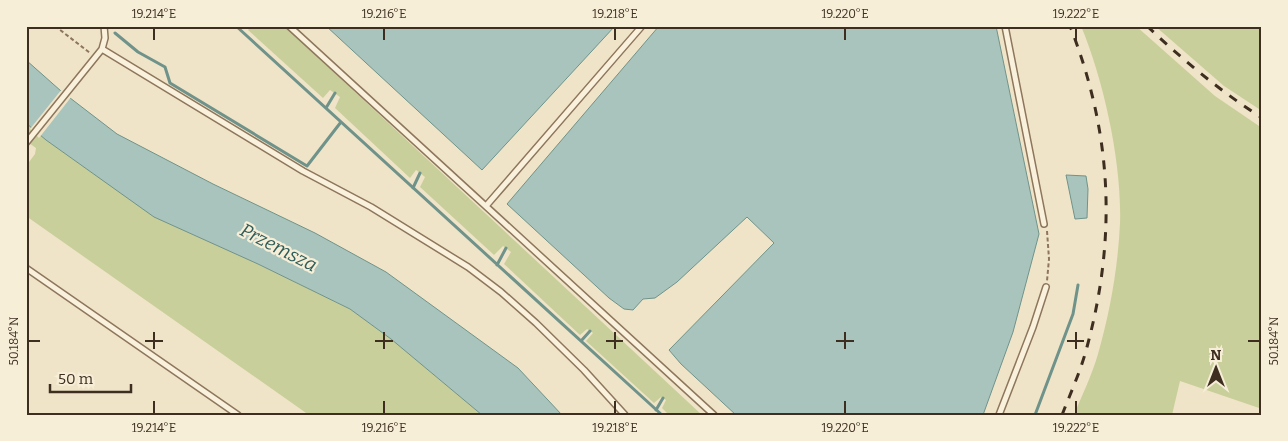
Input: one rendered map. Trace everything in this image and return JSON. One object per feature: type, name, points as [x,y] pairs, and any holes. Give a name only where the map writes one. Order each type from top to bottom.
[{"type":"lane","points":[[26,143],[102,49],[105,38],[104,26]]},
{"type":"lane","points":[[289,26],[714,415]]},
{"type":"lane","points":[[486,206],[642,26]]},
{"type":"lane","points":[[1005,26],[1044,224]]},
{"type":"lane","points":[[102,49],[303,171],[371,207],[468,267],[501,292],[536,323],[625,415]]},
{"type":"lane","points":[[26,268],[238,415]]},
{"type":"lane","points":[[999,415],[1033,327],[1046,287]]},
{"type":"path","points":[[55,26],[96,57]]},
{"type":"path","points":[[1046,287],[1048,266],[1047,234]]},
{"type":"green space","points":[[251,26],[284,26],[702,415],[669,415],[662,408],[666,400],[661,397],[654,403],[586,341],[593,333],[587,329],[580,335],[504,264],[511,252],[503,246],[494,255],[420,187],[425,177],[416,170],[410,178],[335,108],[340,97],[330,90],[323,98],[248,30]]},
{"type":"green space","points":[[1081,26],[1136,26],[1215,96],[1262,128],[1262,409],[1180,381],[1172,415],[1074,415],[1096,362],[1106,322],[1113,289],[1120,223],[1118,175],[1110,123],[1097,72]]},
{"type":"green space","points":[[1155,26],[1262,26],[1262,111],[1224,86]]},
{"type":"green space","points":[[26,123],[46,140],[94,174],[258,264],[350,309],[391,339],[482,415],[309,415],[26,216],[26,166],[35,154],[36,148],[26,141]]},
{"type":"water","points":[[326,26],[615,26],[482,170]]},
{"type":"water","points":[[659,26],[996,26],[1039,234],[1013,332],[983,415],[736,415],[681,364],[669,350],[774,243],[747,217],[677,282],[655,298],[643,299],[633,310],[624,309],[609,298],[507,204]]},
{"type":"water","name":"Przemsza","points":[[26,60],[61,91],[117,134],[213,184],[315,233],[386,272],[518,368],[562,415],[482,415],[391,339],[350,309],[258,264],[154,217],[46,140],[26,123]]},
{"type":"water","points":[[1066,175],[1086,176],[1088,189],[1087,218],[1075,219]]},
{"type":"pier","points":[[62,89],[72,96],[39,138],[30,129]]},
{"type":"waterway","points":[[236,26],[662,415]]},
{"type":"waterway","points":[[115,33],[138,52],[165,67],[170,83],[307,166],[341,122]]},
{"type":"waterway","points":[[326,108],[335,93]]},
{"type":"waterway","points":[[413,188],[420,173]]},
{"type":"waterway","points":[[497,265],[506,248]]},
{"type":"waterway","points":[[1035,415],[1073,314],[1078,285]]},
{"type":"waterway","points":[[581,341],[590,331]]},
{"type":"waterway","points":[[656,410],[663,398]]},
{"type":"railway","points":[[1062,415],[1085,356],[1097,306],[1106,225],[1106,185],[1102,145],[1095,106],[1070,26]]},
{"type":"railway","points":[[1147,26],[1202,75],[1262,118]]}]
